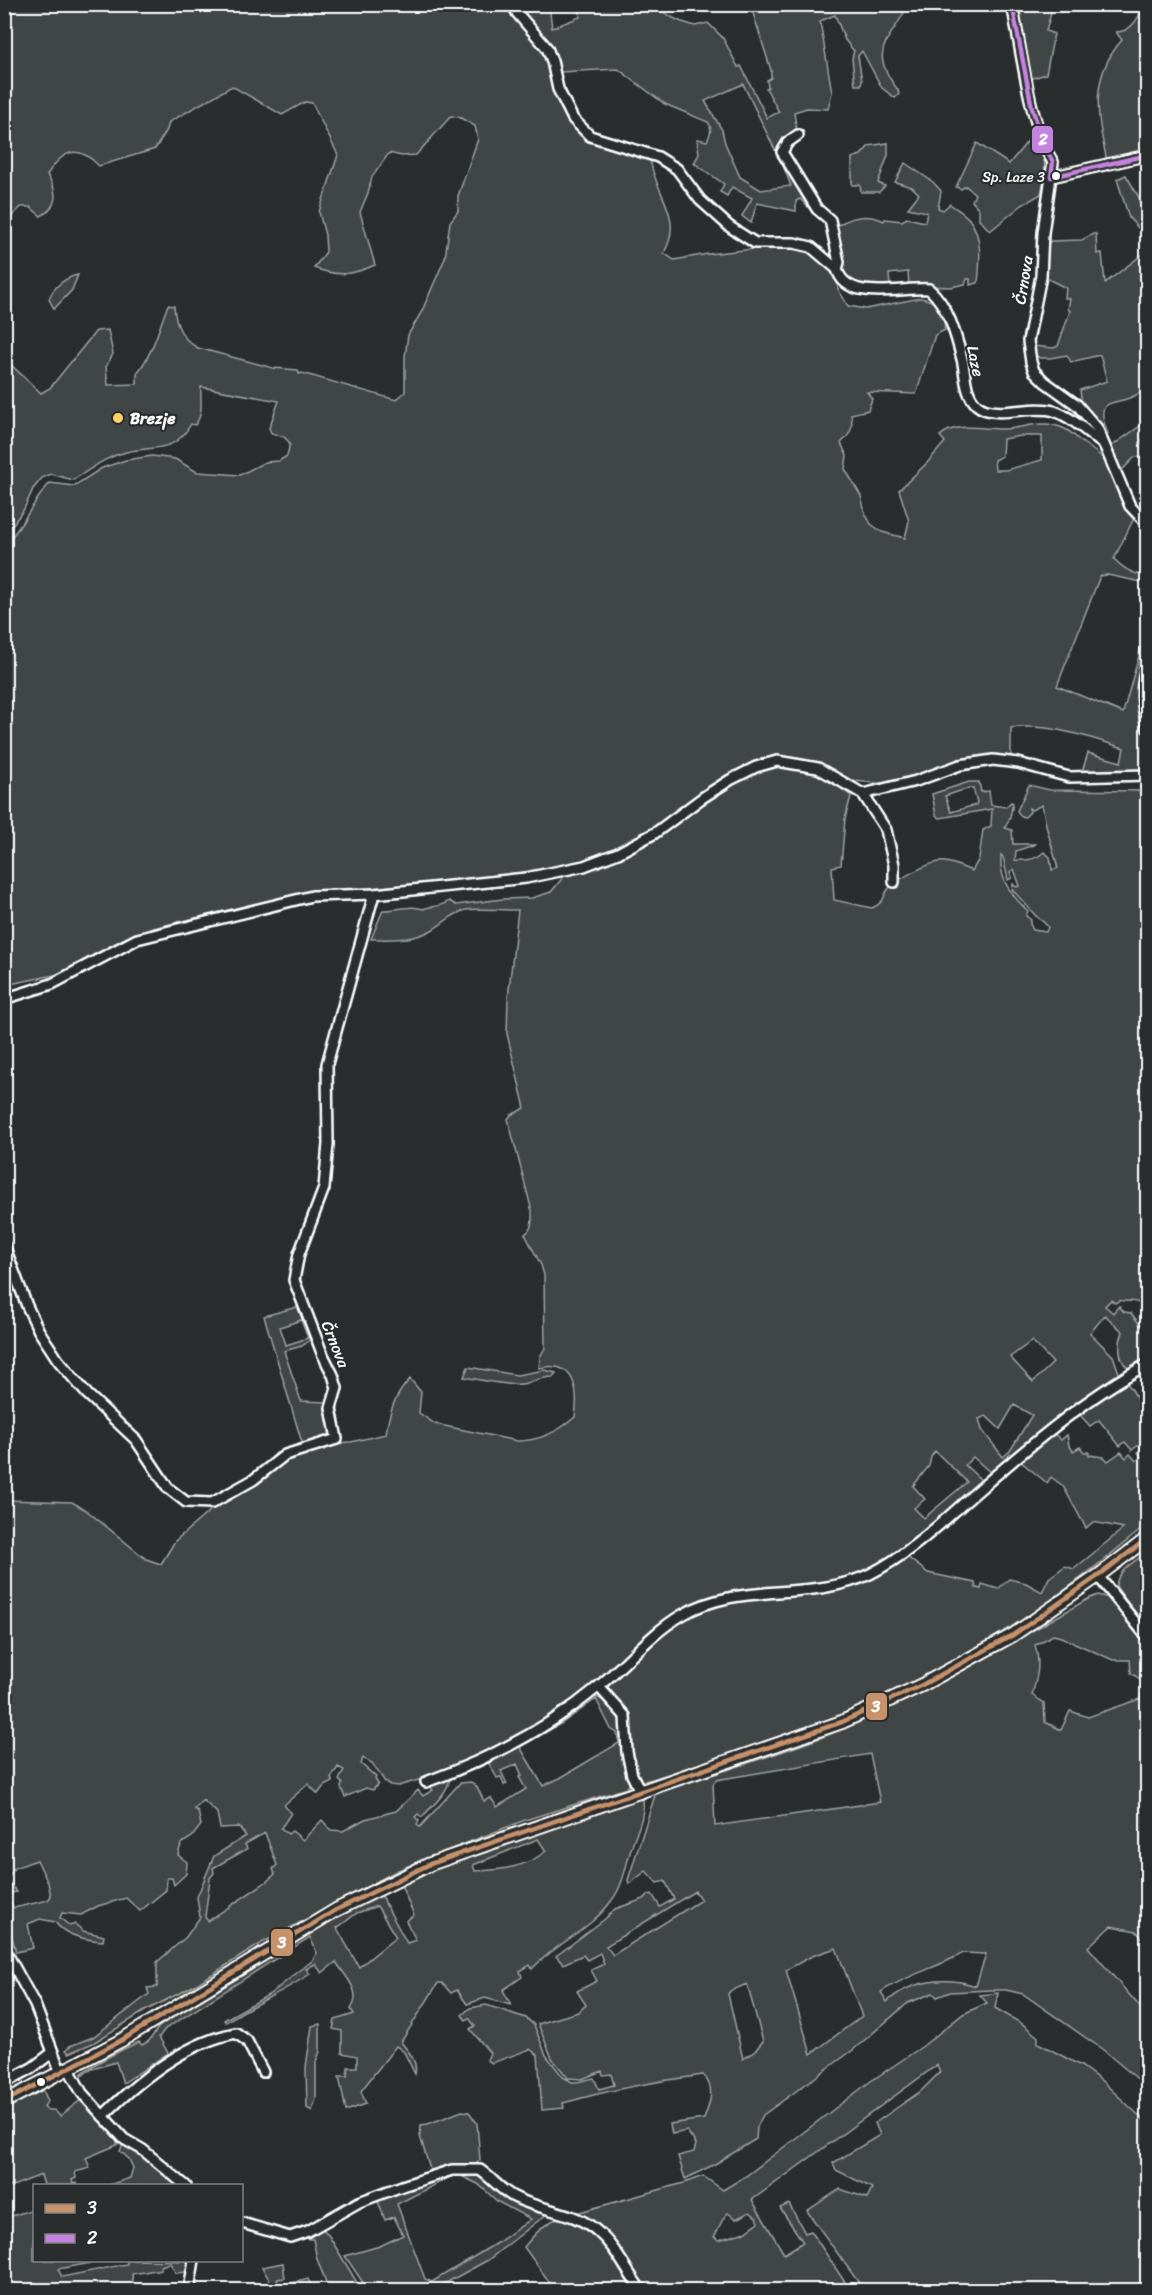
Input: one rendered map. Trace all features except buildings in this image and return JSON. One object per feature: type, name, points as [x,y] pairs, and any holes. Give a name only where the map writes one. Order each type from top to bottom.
[{"type":"main road","points":[[4,2102],[120,2041],[336,1910],[430,1864],[842,1722],[922,1685],[1013,1635],[1148,1538]]},
{"type":"street","name":"Laze","points":[[513,4],[516,13],[540,37],[547,48],[558,89],[573,119],[590,136],[658,157],[677,169],[700,200],[730,227],[755,243],[794,243],[811,247],[837,269],[844,284],[852,288],[864,291],[912,287],[929,289],[953,328],[969,396],[985,411],[1030,408],[1053,411],[1068,417],[1105,446]]},
{"type":"street","name":"Črnova","points":[[1012,4],[1035,115],[1048,155],[1053,162],[1043,232],[1041,276],[1028,341],[1031,362],[1034,371],[1045,382],[1077,405],[1097,428],[1130,506],[1148,525]]},
{"type":"street","points":[[798,135],[788,142],[782,152],[817,209],[830,220],[840,262],[837,269]]},
{"type":"street","points":[[1051,177],[1148,155]]},
{"type":"street","points":[[1148,657],[1141,691],[1148,729]]},
{"type":"street","points":[[863,794],[916,781],[960,765],[993,760],[1018,763],[1069,777],[1148,775]]},
{"type":"street","points":[[4,999],[52,984],[137,939],[312,896],[374,894],[526,878],[584,866],[618,853],[655,833],[730,780],[756,767],[777,762],[818,768],[863,794],[886,830],[894,865],[894,882]]},
{"type":"street","name":"Črnova","points":[[4,1245],[27,1306],[58,1360],[87,1394],[136,1440],[168,1488],[186,1502],[212,1503],[253,1479],[285,1455],[337,1439],[331,1408],[336,1388],[333,1375],[322,1353],[294,1280],[299,1254],[324,1188],[328,1144],[327,1064],[374,894]]},
{"type":"street","points":[[426,1782],[466,1767],[540,1728],[598,1687],[681,1615],[698,1607],[720,1600],[763,1593],[805,1591],[846,1583],[871,1574],[917,1543],[982,1486],[1113,1383],[1148,1364]]},
{"type":"street","points":[[1098,1576],[1148,1638]]},
{"type":"street","points":[[598,1687],[625,1716],[627,1752],[632,1775],[640,1793]]},
{"type":"street","points":[[4,1948],[35,2005],[52,2053],[65,2071],[124,2139],[143,2150],[184,2184]]},
{"type":"street","points":[[103,2116],[129,2090],[177,2058],[218,2036],[236,2033],[247,2041],[263,2072]]},
{"type":"street","points":[[4,2083],[32,2068],[52,2053]]},
{"type":"street","points":[[243,2223],[290,2237],[308,2231],[359,2202],[452,2170],[480,2170],[500,2189],[517,2199],[581,2220],[595,2229],[617,2255],[641,2290]]},
{"type":"street","points":[[192,2290],[190,2284],[194,2262]]},
{"type":"shaded area","points":[[579,4],[653,5],[682,22],[695,26],[708,23],[723,38],[738,67],[741,66],[767,118],[779,112],[766,88],[768,87],[767,80],[771,78],[771,70],[753,13],[746,9],[747,5],[908,5],[888,38],[882,55],[889,76],[899,94],[895,98],[882,88],[862,51],[858,56],[862,81],[861,85],[855,85],[852,58],[854,51],[845,40],[835,15],[820,21],[832,93],[828,109],[807,108],[794,112],[797,133],[779,158],[743,84],[705,101],[722,130],[725,143],[740,177],[761,190],[791,186],[782,163],[784,162],[813,208],[809,208],[800,199],[796,201],[796,211],[757,203],[751,223],[742,216],[752,198],[732,187],[727,196],[720,192],[724,184],[694,163],[699,154],[697,139],[707,141],[710,134],[708,122],[665,104],[618,69],[560,72],[545,39],[516,5],[549,5],[552,28],[580,17]]},
{"type":"shaded area","points":[[5,5],[509,5],[513,16],[541,44],[550,67],[555,93],[577,129],[650,158],[670,216],[670,239],[664,253],[674,260],[773,247],[811,250],[836,274],[838,289],[848,306],[866,309],[920,298],[931,301],[941,310],[948,324],[944,327],[945,330],[935,335],[916,394],[867,392],[872,399],[868,410],[851,414],[851,430],[841,443],[847,456],[845,469],[861,496],[865,513],[871,524],[882,532],[905,538],[909,521],[899,490],[945,442],[940,436],[953,429],[969,427],[1010,429],[1048,424],[1070,432],[1108,464],[1123,498],[1135,516],[1114,559],[1129,571],[1147,576],[1147,583],[1107,575],[1100,576],[1057,686],[1123,713],[1147,627],[1138,692],[1139,712],[1148,742],[1147,772],[1118,771],[1081,775],[1088,753],[1121,762],[1124,748],[1068,732],[1040,727],[1011,728],[1011,758],[982,757],[947,765],[889,784],[853,781],[800,759],[778,758],[747,765],[723,778],[663,823],[624,845],[585,861],[528,873],[287,896],[153,928],[123,939],[59,974],[5,985],[5,544],[50,483],[74,486],[102,468],[126,460],[152,456],[175,459],[197,472],[240,475],[265,462],[279,461],[287,456],[290,443],[284,437],[271,433],[269,428],[279,401],[201,387],[201,412],[198,421],[195,425],[191,424],[178,440],[163,447],[118,454],[73,480],[51,474],[42,478],[5,535],[4,363],[11,365],[41,393],[50,388],[96,331],[108,330],[113,354],[106,367],[108,385],[137,384],[137,373],[151,349],[168,305],[174,306],[176,319],[183,336],[198,348],[273,368],[298,370],[299,374],[396,400],[405,392],[405,357],[408,335],[422,311],[445,258],[450,222],[458,211],[458,196],[478,139],[475,126],[459,117],[451,116],[416,155],[402,156],[389,153],[372,177],[360,212],[375,265],[352,273],[330,273],[314,268],[326,252],[325,235],[319,212],[338,155],[312,103],[305,102],[282,115],[232,86],[169,122],[167,130],[155,149],[99,166],[84,154],[77,152],[64,156],[58,160],[47,175],[55,192],[51,208],[41,216],[30,207],[21,207],[5,221]],"holes":[[[1042,436],[1042,460],[1006,470],[995,470],[994,460],[1002,456],[1003,439]]]},
{"type":"shaded area","points":[[1015,5],[1065,5],[1062,12],[1052,9],[1046,31],[1054,34],[1046,74],[1030,79]]},
{"type":"shaded area","points":[[1139,5],[1147,5],[1147,150],[1107,161],[1100,129],[1098,98],[1100,83],[1111,54],[1122,40],[1116,32],[1126,30],[1133,24],[1143,7]]},
{"type":"shaded area","points":[[1035,132],[1044,163],[1041,194],[1022,205],[990,231],[979,219],[979,209],[972,201],[975,194],[966,186],[961,189],[956,187],[977,143],[1009,164]]},
{"type":"shaded area","points":[[888,143],[888,155],[878,183],[885,186],[879,192],[861,192],[860,185],[852,185],[852,158],[861,155],[869,146]]},
{"type":"shaded area","points":[[905,163],[933,182],[941,191],[938,208],[943,210],[950,204],[967,217],[973,226],[977,233],[980,250],[978,283],[970,285],[970,279],[967,279],[965,284],[951,287],[909,285],[908,272],[889,274],[890,287],[860,289],[842,274],[843,262],[836,229],[838,225],[849,219],[866,216],[884,221],[885,219],[902,221],[907,218],[925,222],[927,212],[908,208],[919,194],[912,187],[895,182]]},
{"type":"shaded area","points":[[1126,175],[1139,201],[1147,209],[1147,237],[1129,218],[1117,179]]},
{"type":"shaded area","points":[[1096,234],[1097,254],[1102,253],[1105,283],[1147,251],[1147,383],[1138,394],[1104,407],[1104,421],[1108,434],[1105,436],[1091,413],[1082,405],[1080,390],[1107,381],[1100,355],[1071,362],[1067,355],[1040,358],[1034,354],[1033,346],[1054,348],[1058,346],[1070,311],[1068,309],[1070,299],[1065,298],[1066,288],[1044,277],[1046,244],[1051,241],[1082,240]]},
{"type":"shaded area","points":[[78,275],[72,290],[54,309],[49,299],[54,290],[65,280]]},
{"type":"shaded area","points":[[1147,421],[1147,438],[1142,440],[1144,450],[1147,450],[1147,458],[1135,457],[1120,472],[1112,446]]},
{"type":"shaded area","points":[[774,766],[808,769],[826,777],[851,796],[845,819],[841,865],[832,867],[834,900],[872,908],[883,900],[890,887],[916,870],[945,862],[972,871],[979,859],[983,830],[991,826],[992,809],[940,818],[936,815],[932,794],[969,782],[979,782],[981,792],[989,791],[991,805],[1006,807],[1011,802],[1013,803],[1005,828],[1012,830],[1013,844],[1036,844],[1016,851],[1015,860],[1038,857],[1044,852],[1050,857],[1052,870],[1058,868],[1042,805],[1032,810],[1029,808],[1030,812],[1025,817],[1017,811],[1029,785],[1050,790],[1147,791],[1147,1319],[1138,1302],[1115,1303],[1111,1300],[1105,1306],[1113,1313],[1119,1306],[1124,1312],[1131,1313],[1145,1331],[1147,1330],[1147,1357],[1128,1368],[1125,1365],[1120,1351],[1123,1332],[1105,1315],[1090,1333],[1113,1356],[1119,1373],[1060,1415],[991,1473],[973,1457],[965,1465],[982,1481],[881,1565],[852,1577],[697,1603],[561,1710],[473,1760],[440,1774],[398,1786],[390,1785],[385,1782],[372,1763],[363,1758],[361,1764],[376,1777],[378,1784],[373,1790],[366,1788],[345,1797],[341,1788],[342,1783],[339,1780],[344,1770],[338,1767],[331,1778],[333,1782],[323,1787],[318,1794],[308,1784],[284,1805],[291,1813],[281,1828],[288,1834],[292,1831],[303,1840],[322,1820],[331,1830],[343,1831],[365,1819],[396,1811],[418,1790],[423,1796],[433,1790],[428,1784],[448,1775],[449,1784],[439,1799],[422,1817],[418,1814],[415,1817],[420,1827],[460,1783],[471,1782],[477,1787],[484,1801],[491,1798],[497,1807],[526,1789],[519,1777],[522,1776],[517,1764],[501,1771],[507,1784],[504,1785],[501,1777],[497,1778],[487,1760],[594,1696],[613,1705],[618,1712],[631,1781],[627,1788],[525,1820],[398,1870],[262,1943],[195,1985],[145,2011],[93,2043],[69,2053],[66,2050],[70,2046],[93,2037],[149,1994],[147,1988],[157,1987],[157,1962],[186,1937],[200,1917],[197,1897],[214,1856],[246,1836],[239,1827],[220,1828],[217,1813],[203,1800],[194,1809],[198,1811],[201,1825],[192,1837],[181,1844],[178,1855],[187,1862],[186,1874],[174,1885],[172,1878],[167,1878],[166,1890],[140,1911],[126,1898],[98,1906],[81,1915],[62,1913],[60,1918],[70,1926],[75,1924],[83,1931],[104,1936],[103,1941],[76,1936],[64,1931],[55,1922],[40,1919],[28,1924],[33,1948],[16,1952],[5,1911],[6,1903],[10,1902],[14,1908],[48,1900],[51,1896],[48,1883],[37,1860],[14,1868],[7,1880],[17,1892],[5,1894],[4,1500],[72,1502],[86,1510],[146,1559],[161,1564],[175,1541],[220,1502],[253,1479],[276,1453],[303,1446],[264,1316],[301,1306],[310,1340],[302,1346],[284,1351],[301,1401],[326,1402],[333,1428],[331,1440],[334,1443],[351,1442],[386,1434],[394,1404],[400,1391],[410,1379],[421,1392],[419,1413],[435,1424],[517,1441],[548,1435],[575,1417],[575,1387],[567,1372],[551,1366],[539,1368],[540,1357],[545,1348],[544,1275],[525,1234],[531,1227],[532,1211],[508,1119],[525,1108],[507,1034],[508,998],[518,910],[466,910],[455,914],[423,934],[401,939],[371,939],[383,910],[413,907],[423,909],[443,905],[449,901],[456,905],[532,898],[551,892],[565,875],[613,861],[649,842],[702,801],[747,774]],"holes":[[[973,788],[976,805],[951,812],[945,796]],[[1001,855],[1008,880],[1012,878],[1010,872],[1014,869],[1020,886],[1016,887],[1013,884],[1012,890],[1047,925],[1046,932],[1033,930],[1031,920],[1026,916],[1028,911],[1011,893],[1002,872]],[[301,1320],[308,1338],[286,1345],[280,1327]],[[1032,1341],[1053,1363],[1033,1382],[1010,1357]],[[1014,1405],[1032,1415],[1010,1451],[1003,1457],[982,1430],[979,1419],[986,1416],[1000,1429]],[[935,1451],[967,1482],[924,1518],[914,1508],[925,1499],[913,1486],[929,1466]],[[596,1699],[611,1729],[617,1733],[619,1743],[543,1786],[520,1747],[562,1723]],[[265,1833],[277,1865],[273,1869],[275,1874],[208,1921],[205,1917],[213,1868],[247,1849],[245,1844]]]},
{"type":"shaded area","points":[[468,1367],[517,1375],[545,1370],[556,1373],[553,1377],[507,1384],[464,1377]]},
{"type":"shaded area","points":[[1124,1381],[1131,1388],[1148,1417],[1147,1525],[1070,1587],[1026,1618],[915,1681],[806,1728],[652,1779],[640,1782],[638,1780],[631,1754],[627,1716],[618,1700],[609,1692],[608,1684],[665,1631],[691,1614],[724,1602],[821,1592],[859,1584],[878,1576],[907,1557],[928,1573],[975,1583],[976,1588],[981,1589],[982,1584],[998,1589],[1009,1579],[1026,1583],[1042,1592],[1049,1578],[1065,1566],[1074,1569],[1124,1528],[1093,1522],[1086,1528],[1063,1486],[1051,1477],[1047,1483],[1020,1461],[1052,1432],[1061,1440],[1067,1435],[1073,1451],[1080,1447],[1084,1452],[1089,1452],[1089,1455],[1104,1457],[1108,1461],[1121,1452],[1126,1458],[1130,1454],[1136,1461],[1141,1457],[1138,1452],[1141,1448],[1139,1445],[1132,1450],[1125,1442],[1120,1446],[1099,1420],[1090,1426],[1080,1415],[1079,1410]]},
{"type":"shaded area","points":[[1147,1552],[1147,1632],[1116,1586],[1123,1571]]},
{"type":"shaded area","points":[[1098,1595],[1109,1598],[1147,1643],[1147,1944],[1136,1931],[1111,1926],[1088,1947],[1147,2015],[1147,2087],[1102,2049],[1023,1994],[1006,1990],[990,1990],[950,1992],[937,1997],[933,1993],[908,2003],[853,2050],[763,2115],[757,2127],[756,2139],[685,2179],[678,2156],[694,2152],[696,2144],[687,2131],[672,2134],[670,2124],[704,2119],[711,2090],[703,2075],[615,2090],[563,2103],[564,2108],[542,2110],[538,2055],[530,2049],[492,2063],[487,2060],[490,2053],[470,2029],[475,2026],[469,2018],[466,2020],[462,2015],[470,2008],[486,2005],[526,2018],[534,2025],[546,2055],[563,2077],[572,2082],[594,2078],[599,2089],[614,2085],[611,2074],[603,2075],[602,2071],[582,2079],[568,2078],[552,2058],[538,2024],[578,2012],[586,2005],[577,1991],[597,1981],[591,1970],[604,1964],[600,1953],[587,1960],[583,1955],[563,1964],[556,1956],[615,1909],[652,1894],[660,1907],[674,1899],[665,1881],[657,1883],[646,1871],[629,1884],[628,1880],[655,1795],[808,1743],[862,1721],[961,1672]],"holes":[[[1053,1635],[1113,1660],[1130,1660],[1131,1673],[1146,1683],[1140,1699],[1088,1717],[1070,1711],[1061,1730],[1045,1722],[1044,1703],[1032,1695],[1038,1664],[1035,1645]],[[870,1754],[880,1802],[715,1826],[713,1784],[716,1780]],[[695,1891],[701,1900],[613,1955],[606,1946]],[[836,1948],[862,2016],[811,2054],[786,1970],[812,1956]],[[963,1953],[986,1954],[976,1986],[953,1981],[929,1982],[907,1989],[887,2002],[881,1992]],[[747,1984],[763,2041],[754,2052],[743,2059],[728,1994]]]},
{"type":"shaded area","points":[[639,1798],[643,1800],[641,1819],[622,1882],[604,1911],[532,1969],[530,1965],[520,1971],[522,1977],[503,1990],[511,2005],[485,1998],[467,2004],[457,1990],[451,1993],[442,1983],[438,1983],[401,2042],[414,2061],[415,2074],[404,2052],[396,2046],[361,2091],[366,2104],[346,2111],[339,2076],[347,2076],[348,2067],[357,2067],[357,2056],[342,2053],[342,2031],[333,2029],[335,2020],[354,2014],[351,2009],[355,1996],[351,1984],[336,1962],[322,1973],[315,1964],[306,1969],[310,1974],[226,2022],[224,2020],[270,1994],[312,1961],[317,1953],[310,1937],[165,2029],[159,2037],[168,2053],[123,2083],[116,2062],[92,2069],[82,2075],[89,2068],[117,2052],[139,2042],[142,2045],[149,2041],[158,2028],[176,2013],[351,1909],[380,1895],[407,1943],[416,1940],[406,1921],[414,1915],[401,1885],[447,1863]],"holes":[[[538,1839],[546,1851],[538,1857],[521,1865],[475,1871],[473,1865]],[[377,1906],[396,1937],[359,1967],[337,1928],[357,1913]]]},
{"type":"shaded area","points":[[998,1993],[995,2008],[1024,2025],[1038,2037],[1038,2043],[1081,2066],[1103,2082],[1147,2123],[1147,2290],[864,2290],[807,2211],[840,2189],[867,2198],[872,2188],[836,2170],[833,2163],[880,2135],[875,2123],[921,2091],[940,2072],[937,2065],[752,2200],[784,2254],[803,2242],[780,2208],[789,2204],[805,2233],[811,2231],[850,2290],[643,2290],[625,2265],[576,2213],[703,2176],[723,2190],[746,2176],[963,2014],[987,2003],[980,1995]],"holes":[[[750,2212],[759,2222],[745,2232],[719,2240],[714,2237],[728,2213],[736,2219]]]},
{"type":"shaded area","points":[[320,2024],[320,2051],[316,2062],[316,2099],[312,2111],[307,2108],[306,2067],[312,2026]]},
{"type":"shaded area","points":[[43,2090],[48,2101],[44,2106],[47,2110],[54,2110],[60,2116],[82,2099],[92,2113],[117,2138],[117,2145],[86,2158],[90,2168],[75,2172],[76,2178],[72,2180],[73,2184],[44,2184],[41,2175],[5,2189],[5,2109]]},
{"type":"shaded area","points":[[462,2111],[469,2112],[477,2123],[480,2160],[476,2164],[450,2167],[431,2173],[420,2136],[421,2125]]},
{"type":"shaded area","points":[[123,2144],[127,2144],[181,2184],[112,2184],[130,2178],[133,2168],[129,2159],[120,2151]]},
{"type":"shaded area","points":[[457,2172],[481,2176],[496,2190],[547,2214],[488,2260],[433,2290],[368,2290],[345,2256],[380,2246],[403,2235],[394,2217],[385,2220],[377,2199]],"holes":[[[459,2175],[478,2184],[498,2202],[531,2219],[500,2241],[432,2282],[425,2279],[397,2204],[452,2176]]]},
{"type":"shaded area","points":[[33,2209],[33,2262],[96,2262],[58,2269],[62,2277],[127,2264],[127,2262],[189,2262],[185,2272],[176,2273],[170,2263],[161,2266],[161,2269],[132,2274],[134,2290],[5,2290],[5,2218]]},
{"type":"shaded area","points":[[561,2217],[586,2226],[596,2235],[614,2256],[636,2290],[555,2290],[524,2247],[545,2226]]},
{"type":"shaded area","points":[[318,2229],[323,2229],[329,2236],[359,2286],[351,2290],[329,2290],[317,2259],[313,2239],[306,2237]]},
{"type":"shaded area","points":[[283,2263],[285,2278],[277,2279],[279,2286],[308,2279],[313,2290],[308,2290],[304,2286],[294,2290],[292,2287],[275,2290],[262,2267]]},
{"type":"transit line","name":"2","points":[[1012,4],[1032,108],[1045,147],[1053,162],[1051,177],[1148,155]]},
{"type":"transit line","name":"3","points":[[4,2102],[120,2041],[336,1910],[430,1864],[842,1722],[922,1685],[1013,1635],[1148,1538]]},
{"type":"place","name":"Sp. Laze 3","points":[[1056,176]]},
{"type":"place","name":"Brezje","points":[[118,418]]}]
